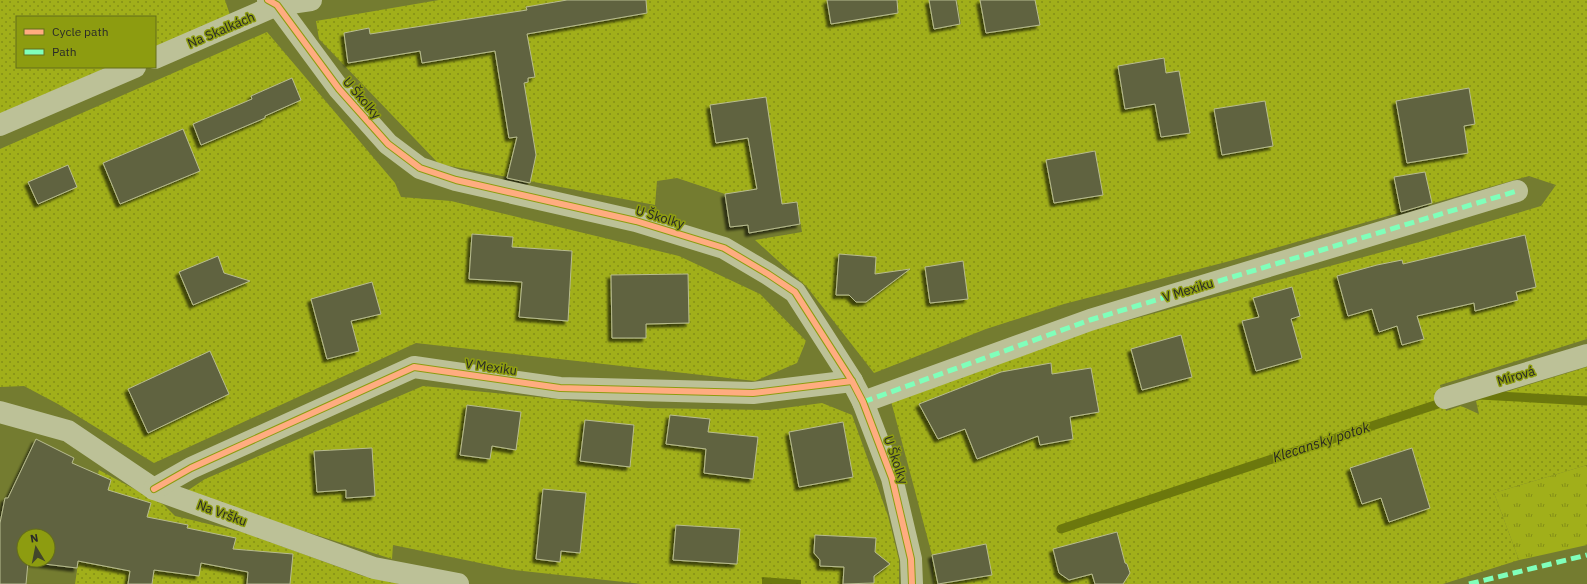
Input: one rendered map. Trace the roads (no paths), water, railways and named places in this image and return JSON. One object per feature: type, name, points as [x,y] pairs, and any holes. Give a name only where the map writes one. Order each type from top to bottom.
[{"type":"street","name":"Na Skalkách","points":[[156,58],[273,3],[311,0]]},
{"type":"street","name":"U Školky","points":[[273,3],[339,89],[388,144],[420,168],[456,180],[636,221],[724,248],[768,274],[794,292],[852,381],[863,402],[892,478],[911,559],[912,584]]},
{"type":"street","points":[[0,125],[133,68]]},
{"type":"street","name":"V Mexiku","points":[[863,402],[1090,320],[1517,191]]},
{"type":"street","name":"Mírová","points":[[1445,398],[1587,355]]},
{"type":"street","name":"V Mexiku","points":[[154,489],[191,468],[414,367],[568,388],[753,393],[852,381]]},
{"type":"street","name":"Na Vršku","points":[[0,412],[68,431],[154,489],[374,568],[458,584]]},
{"type":"water","points":[[762,577],[801,580],[801,584],[762,584]]},
{"type":"waterway","name":"Klecanský potok","points":[[1479,395],[1587,401]]},
{"type":"waterway","name":"Klecanský potok","points":[[1061,529],[1447,401]]}]
